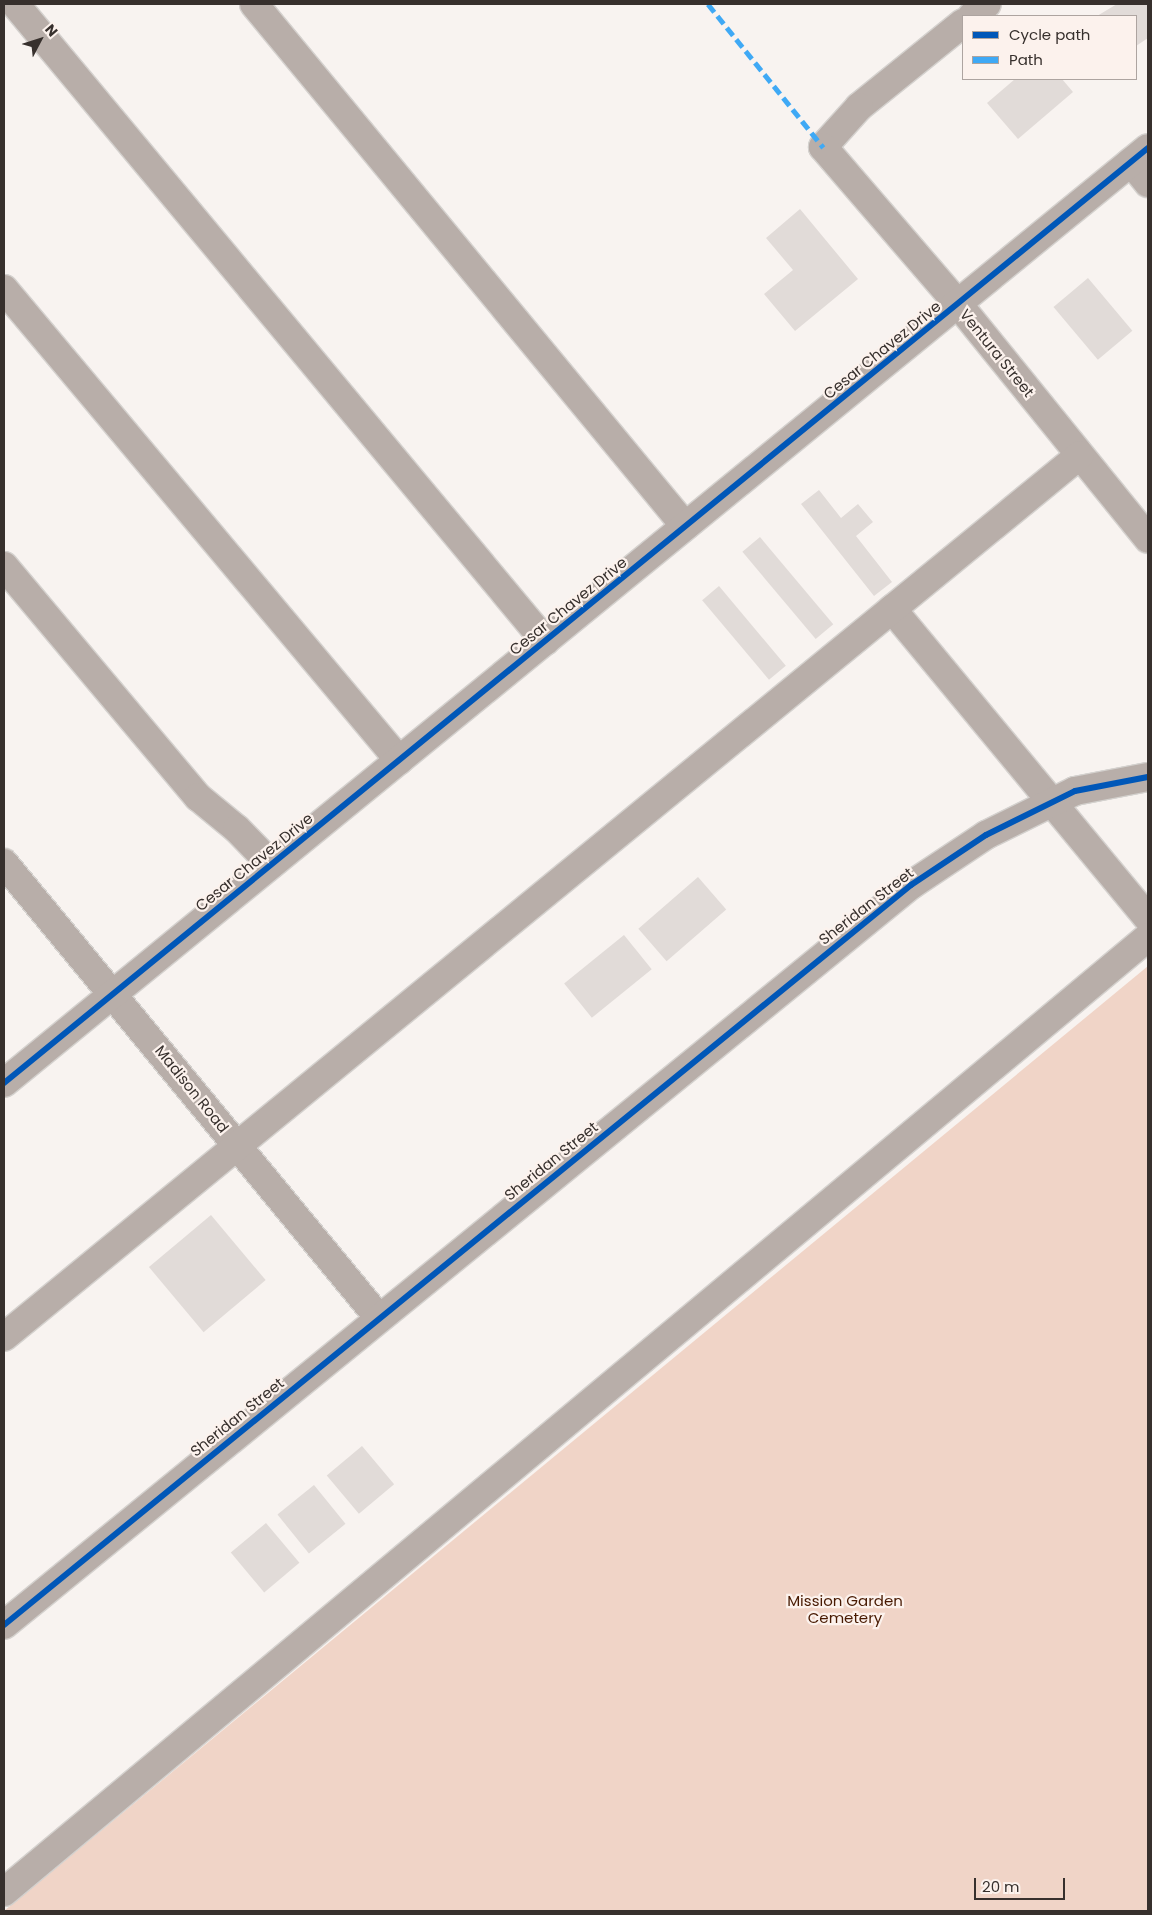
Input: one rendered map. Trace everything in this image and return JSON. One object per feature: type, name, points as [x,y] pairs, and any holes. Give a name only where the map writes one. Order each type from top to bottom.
[{"type":"street","points":[[15,4],[545,641]]},
{"type":"street","points":[[254,4],[685,526]]},
{"type":"street","points":[[973,15],[987,4]]},
{"type":"street","name":"Ventura Street","points":[[962,24],[859,106],[823,147],[958,304],[1148,539]]},
{"type":"street","points":[[1139,155],[1148,183]]},
{"type":"street","name":"Cesar Chavez Drive","points":[[4,1083],[1139,155]]},
{"type":"street","points":[[4,289],[398,760]]},
{"type":"street","points":[[4,1338],[1080,455]]},
{"type":"street","points":[[4,566],[198,797],[237,829],[271,864]]},
{"type":"street","points":[[892,609],[1050,804],[1148,919]]},
{"type":"street","name":"Sheridan Street","points":[[4,1625],[911,885],[986,835],[1075,791],[1148,777]]},
{"type":"street","name":"Madison Road","points":[[4,863],[113,992],[379,1318]]},
{"type":"street","points":[[4,1892],[1148,937]]},
{"type":"green space","name":"Mission Garden Cemetery","points":[[1148,966],[1148,1911],[4,1911]]},
{"type":"building","points":[[1117,4],[1148,4],[1148,38],[1137,45],[1137,15],[1099,15]]},
{"type":"building","points":[[1014,80],[1063,80],[1073,92],[1018,139],[987,103]]},
{"type":"building","points":[[800,209],[858,279],[795,331],[764,294],[793,270],[766,238]]},
{"type":"building","points":[[1088,278],[1132,331],[1098,360],[1054,307]]},
{"type":"building","points":[[819,490],[841,518],[858,504],[873,522],[856,536],[892,582],[874,596],[801,504]]},
{"type":"building","points":[[760,537],[833,624],[816,639],[742,552]]},
{"type":"building","points":[[719,586],[786,666],[769,680],[702,600]]},
{"type":"building","points":[[698,877],[726,909],[667,961],[638,929]]},
{"type":"building","points":[[624,935],[652,969],[592,1018],[564,983]]},
{"type":"building","points":[[211,1215],[266,1280],[204,1332],[149,1267]]},
{"type":"building","points":[[362,1446],[394,1484],[359,1514],[327,1476]]},
{"type":"building","points":[[314,1485],[345,1524],[309,1553],[277,1515]]},
{"type":"building","points":[[266,1523],[299,1563],[264,1592],[231,1553]]},
{"type":"marked path","points":[[708,4],[823,147]]},
{"type":"cycle path","points":[[4,1083],[1148,148]]},
{"type":"cycle path","points":[[4,1625],[911,885],[986,835],[1075,791],[1148,777]]}]
